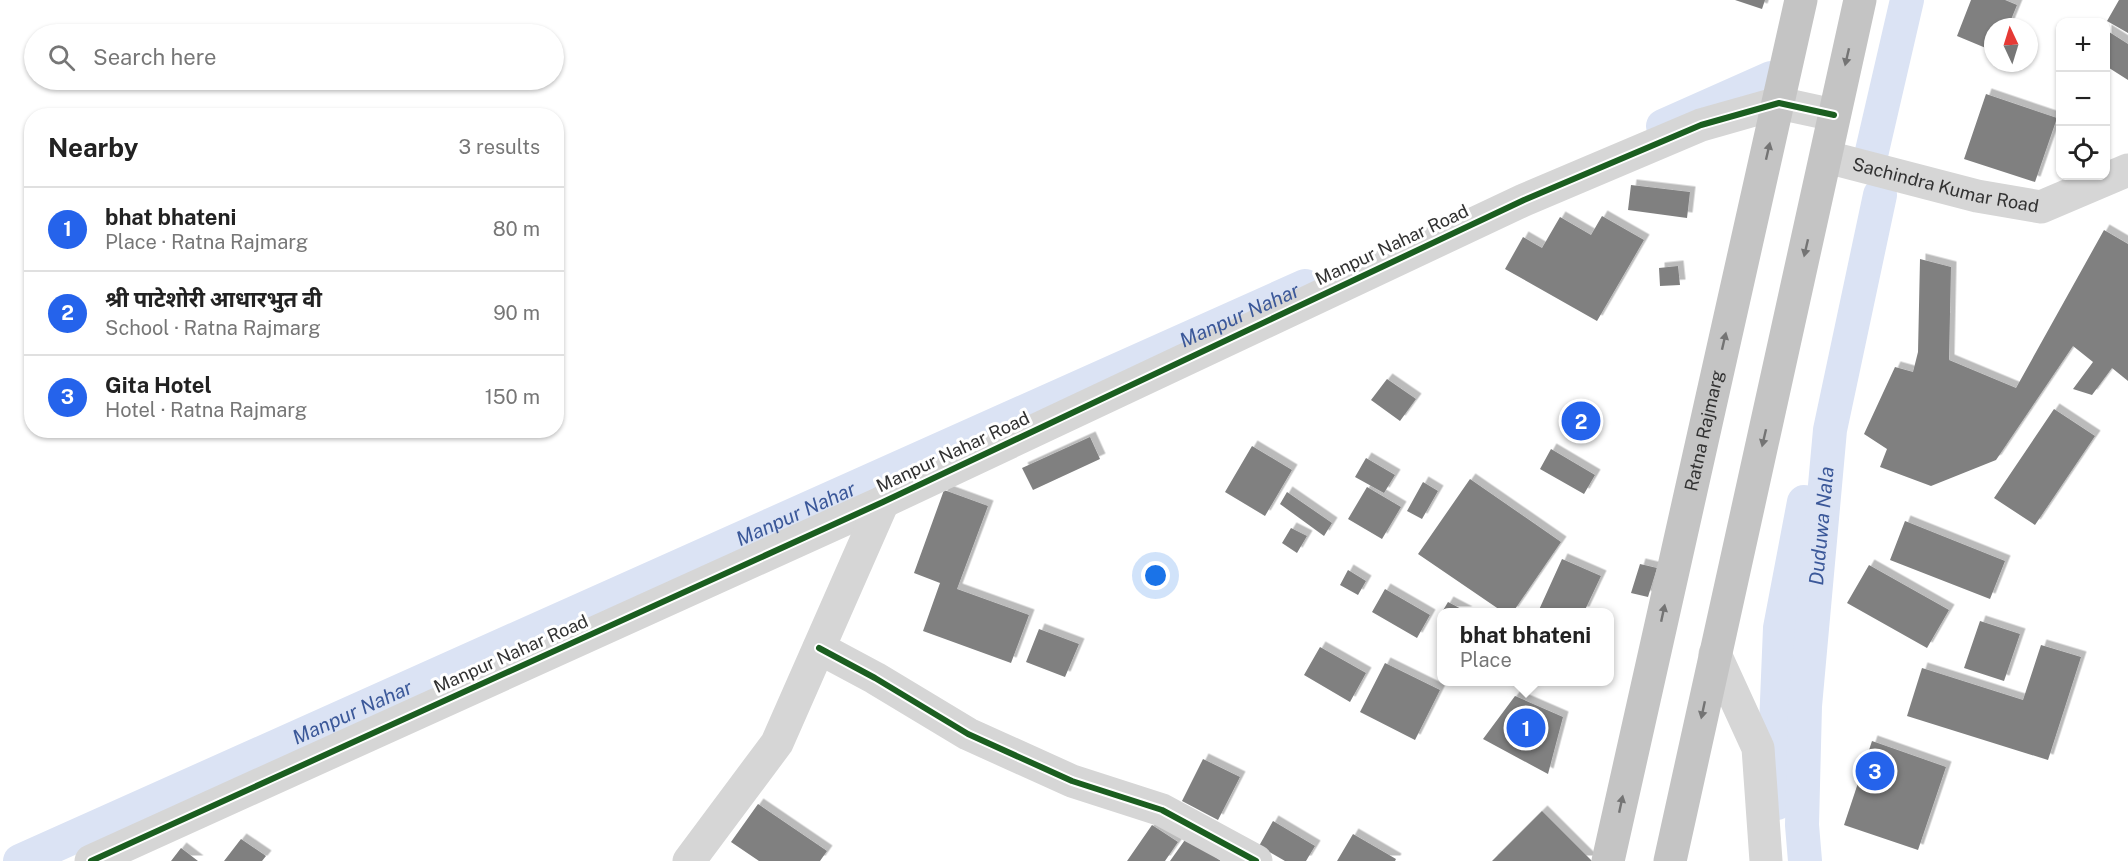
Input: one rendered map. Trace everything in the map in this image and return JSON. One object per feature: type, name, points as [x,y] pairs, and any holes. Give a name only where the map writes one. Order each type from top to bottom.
[{"type":"highway","name":"Ratna Rajmarg","points":[[1608,861],[1801,0]]},
{"type":"highway","points":[[1670,861],[1860,0]]},
{"type":"street","name":"Manpur Nahar Road","points":[[91,861],[883,502],[1524,200],[1701,125],[1779,103],[1834,115]]},
{"type":"street","name":"Sachindra Kumar Road","points":[[1827,157],[1977,196],[2041,207],[2128,170]]},
{"type":"street","points":[[689,861],[777,743],[883,502]]},
{"type":"street","points":[[819,648],[875,678],[968,734],[1072,781],[1162,810],[1256,861]]},
{"type":"street","points":[[1715,654],[1758,748],[1766,861]]},
{"type":"building","points":[[1735,0],[1765,0],[1762,9]]},
{"type":"building","points":[[1971,0],[2005,0],[2017,5],[2012,18],[1984,18],[1984,47],[1957,36]]},
{"type":"building","points":[[2119,0],[2128,0],[2128,33],[2110,23],[2109,18]]},
{"type":"building","points":[[2110,33],[2128,44],[2128,80],[2110,69]]},
{"type":"building","points":[[1986,94],[2056,118],[2035,182],[1964,159]]},
{"type":"building","points":[[1631,185],[1690,192],[1687,218],[1628,210]]},
{"type":"building","points":[[1602,216],[1644,240],[1597,321],[1505,269],[1523,237],[1542,248],[1560,217],[1591,235]]},
{"type":"building","points":[[2104,230],[2128,244],[2128,381],[2112,368],[2092,395],[2073,389],[2093,362],[2073,346],[1996,460],[1931,486],[1880,467],[1887,449],[1864,434],[1895,367],[1913,372],[1918,352],[1920,259],[1951,267],[1949,360],[2016,388]]},
{"type":"building","points":[[1678,266],[1680,285],[1660,286],[1659,268]]},
{"type":"building","points":[[1387,379],[1416,399],[1400,421],[1371,400]]},
{"type":"building","points":[[2054,409],[2095,436],[2035,525],[1994,498]]},
{"type":"building","points":[[1090,437],[1100,459],[1033,490],[1022,468]]},
{"type":"building","points":[[1252,446],[1292,470],[1265,516],[1225,492]]},
{"type":"building","points":[[1551,449],[1595,475],[1584,494],[1540,469]]},
{"type":"building","points":[[1366,458],[1395,475],[1384,493],[1355,477]]},
{"type":"building","points":[[1470,479],[1561,542],[1516,608],[1497,608],[1418,554]]},
{"type":"building","points":[[1423,482],[1438,491],[1422,519],[1407,511]]},
{"type":"building","points":[[1367,487],[1401,507],[1382,539],[1348,519]]},
{"type":"building","points":[[944,490],[988,506],[957,589],[1029,615],[1011,663],[923,631],[940,583],[914,573]]},
{"type":"building","points":[[1287,492],[1332,523],[1324,536],[1280,504]]},
{"type":"building","points":[[1905,521],[2005,561],[1990,599],[1890,560]]},
{"type":"building","points":[[1291,528],[1307,536],[1297,553],[1282,543]]},
{"type":"building","points":[[1562,559],[1601,576],[1586,608],[1540,608]]},
{"type":"building","points":[[1640,564],[1657,568],[1648,597],[1631,593]]},
{"type":"building","points":[[1869,565],[1949,610],[1927,648],[1847,603]]},
{"type":"building","points":[[1348,570],[1366,581],[1358,595],[1340,585]]},
{"type":"building","points":[[1385,589],[1430,615],[1417,638],[1372,612]]},
{"type":"building","points":[[1448,602],[1459,608],[1444,608]]},
{"type":"building","points":[[1980,621],[2020,634],[2004,681],[1964,668]]},
{"type":"building","points":[[1039,629],[1079,644],[1065,677],[1026,662]]},
{"type":"building","points":[[2041,645],[2081,657],[2048,760],[1907,716],[1922,668],[2023,700]]},
{"type":"building","points":[[1320,647],[1366,673],[1350,702],[1304,675]]},
{"type":"building","points":[[1385,663],[1440,690],[1415,740],[1360,712]]},
{"type":"building","points":[[1515,696],[1563,717],[1548,774],[1483,739]]},
{"type":"building","points":[[1872,741],[1946,767],[1918,850],[1844,825]]},
{"type":"building","points":[[1203,759],[1240,777],[1218,820],[1182,801]]},
{"type":"building","points":[[758,804],[827,851],[820,861],[759,861],[731,842]]},
{"type":"building","points":[[1542,811],[1592,861],[1492,861]]},
{"type":"building","points":[[1273,821],[1315,846],[1306,861],[1285,861],[1259,846]]},
{"type":"building","points":[[1152,825],[1178,842],[1165,861],[1127,861]]},
{"type":"building","points":[[1353,834],[1396,859],[1395,861],[1337,861]]},
{"type":"building","points":[[1187,837],[1221,861],[1170,861]]},
{"type":"building","points":[[241,839],[266,856],[262,861],[224,861]]},
{"type":"building","points":[[181,848],[198,861],[171,861]]},
{"type":"waterway","points":[[1869,164],[1907,0]]},
{"type":"waterway","name":"Manpur Nahar","points":[[1663,126],[1771,78]]},
{"type":"waterway","name":"Duduwa Nala","points":[[1805,861],[1802,825],[1805,706],[1830,430],[1880,195]]},
{"type":"waterway","name":"Manpur Nahar","points":[[20,861],[1305,286]]},
{"type":"waterway","points":[[1777,803],[1774,774],[1780,628],[1804,502]]},
{"type":"cycle path","points":[[91,861],[883,502],[1524,200],[1701,125],[1779,103],[1834,115]]},
{"type":"cycle path","points":[[819,648],[875,678],[968,734],[1072,781],[1162,810],[1256,861]]},
{"type":"place","name":"श्री पाटेशोरी आधारभुत वी","points":[[1581,421]]},
{"type":"place","name":"bhat bhateni","points":[[1526,728]]},
{"type":"place","name":"Gita Hotel","points":[[1875,771]]}]
